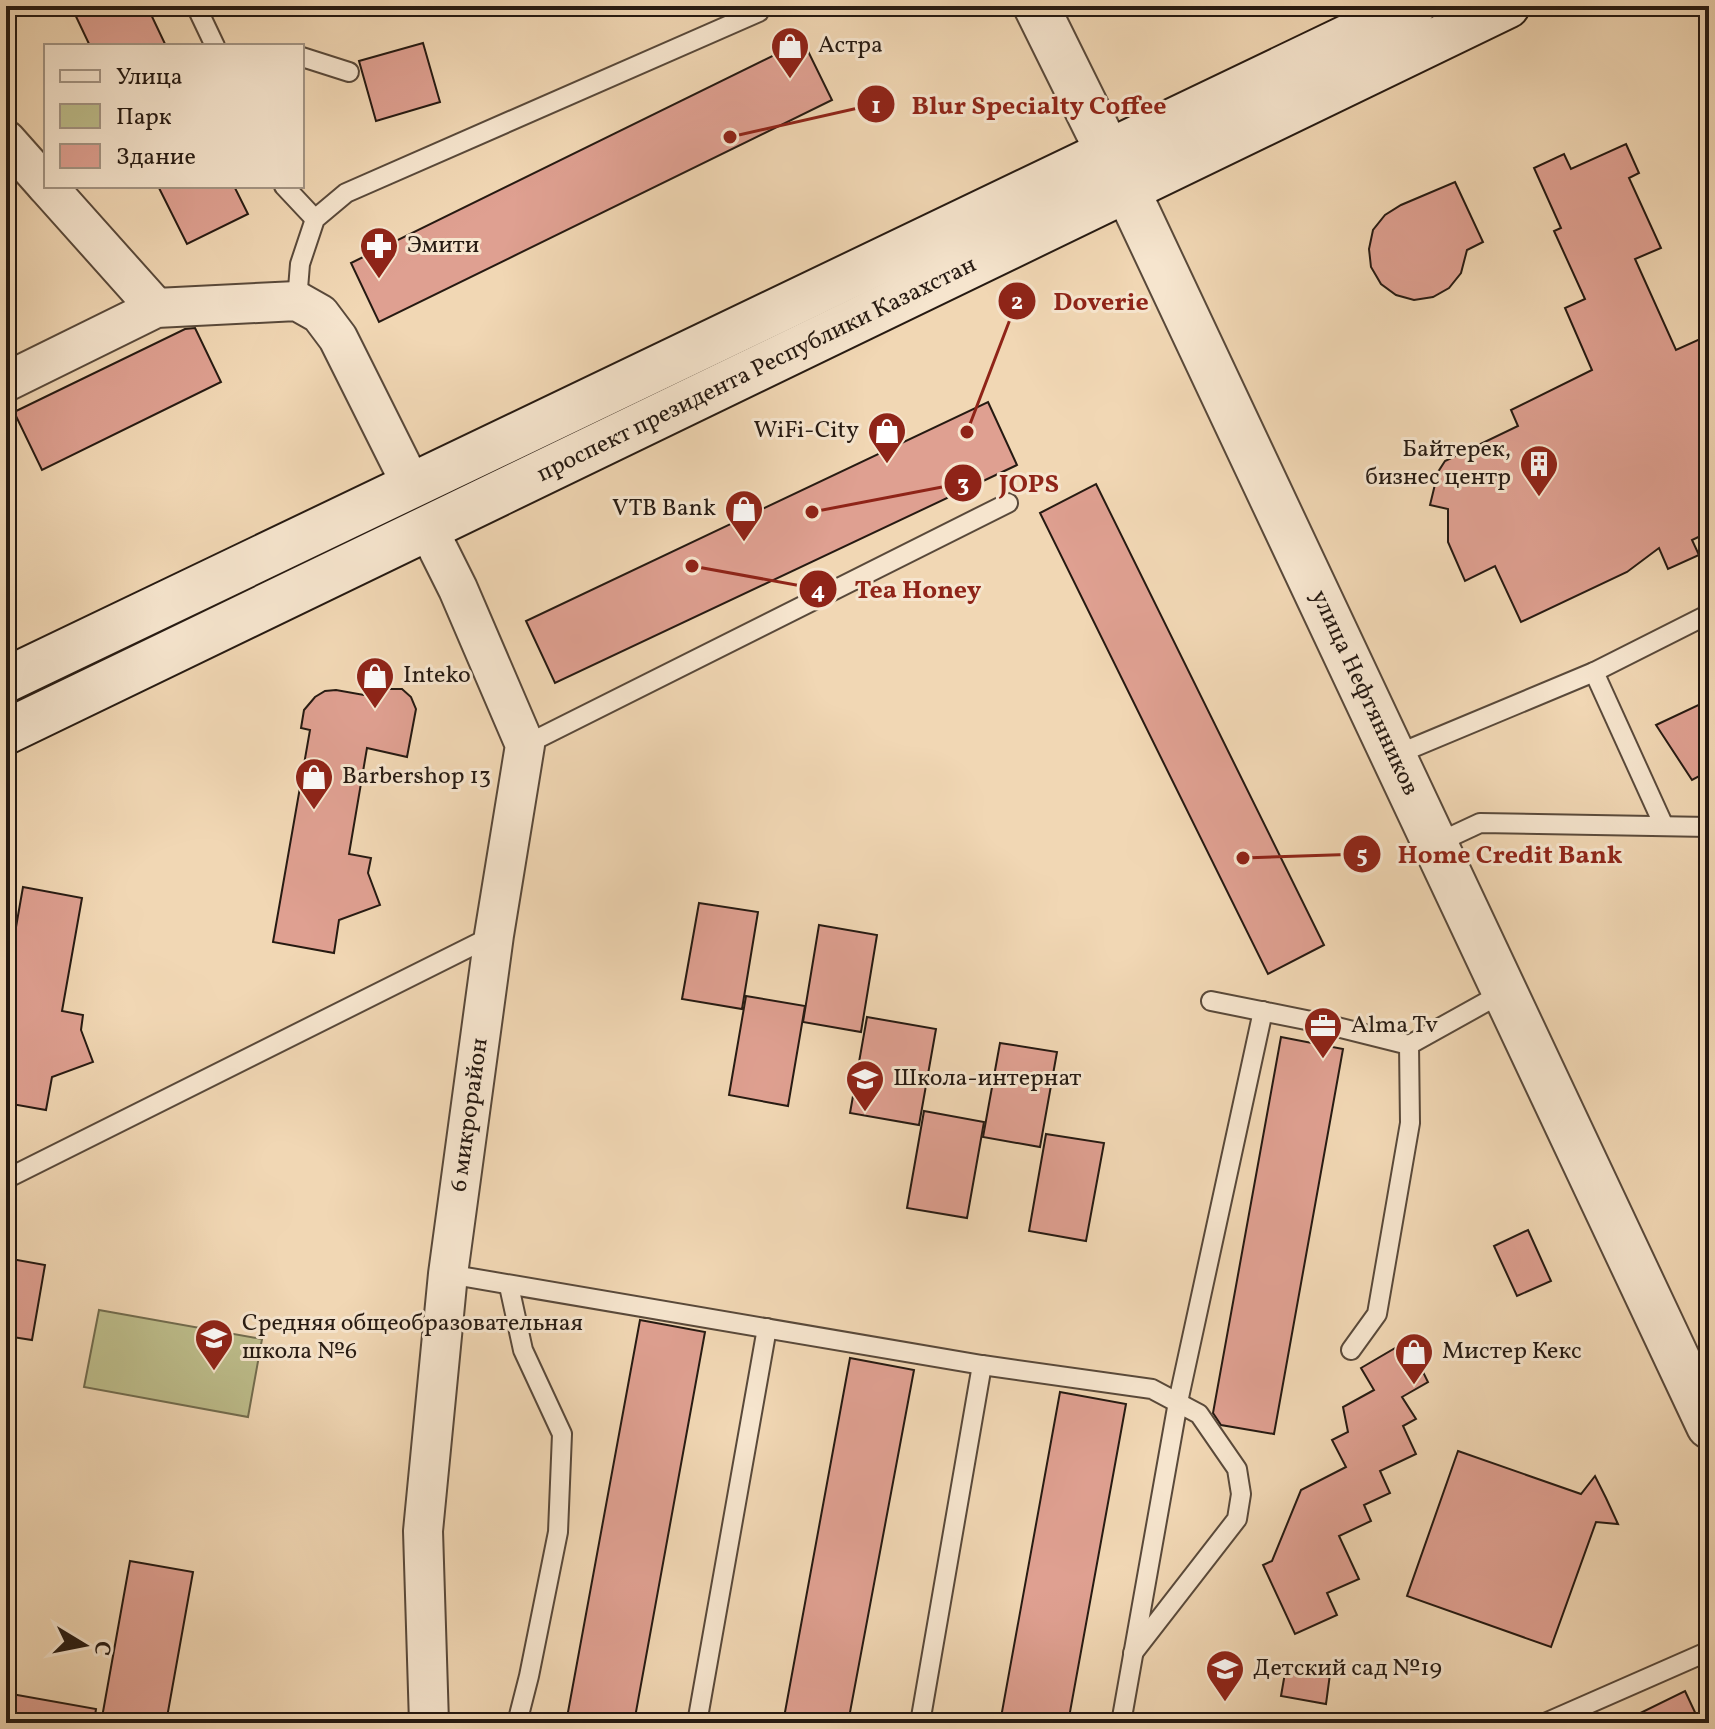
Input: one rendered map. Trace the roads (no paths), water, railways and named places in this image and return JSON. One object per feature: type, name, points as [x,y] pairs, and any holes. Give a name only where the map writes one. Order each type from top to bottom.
[{"type":"main road","name":"улица Нефтянников","points":[[1036,6],[1127,190],[1709,1426]]},
{"type":"main road","name":"проспект президента Республики Казахстан","points":[[6,680],[1413,6]]},
{"type":"main road","name":"проспект президента Республики Казахстан","points":[[6,732],[1507,6]]},
{"type":"street","points":[[6,140],[44,184]]},
{"type":"street","points":[[48,188],[156,308]]},
{"type":"street","points":[[6,382],[156,308],[297,301],[320,314],[338,338],[412,486]]},
{"type":"street","points":[[428,529],[458,589],[525,745]]},
{"type":"street","name":"6 микрорайон","points":[[429,1723],[423,1531],[448,1274],[494,935],[525,745]]},
{"type":"lane","points":[[196,6],[214,44]]},
{"type":"lane","points":[[297,301],[300,264],[315,219],[346,193],[759,12]]},
{"type":"lane","points":[[304,58],[349,72]]},
{"type":"lane","points":[[286,188],[315,219]]},
{"type":"lane","points":[[525,745],[1008,503]]},
{"type":"lane","points":[[1393,756],[1594,672],[1709,614]]},
{"type":"lane","points":[[1594,672],[1664,826]]},
{"type":"lane","points":[[1435,844],[1480,823],[1709,827]]},
{"type":"lane","points":[[6,1179],[494,935]]},
{"type":"lane","points":[[1211,1001],[1409,1045],[1504,991]]},
{"type":"lane","points":[[1121,1723],[1178,1402],[1263,1011]]},
{"type":"lane","points":[[1351,1350],[1377,1314],[1410,1123],[1409,1045]]},
{"type":"lane","points":[[448,1274],[982,1365],[1152,1389],[1178,1402],[1199,1414],[1237,1469],[1241,1494],[1237,1519],[1133,1653]]},
{"type":"lane","points":[[509,1286],[523,1350],[562,1434],[558,1532],[517,1723]]},
{"type":"lane","points":[[697,1723],[767,1328]]},
{"type":"lane","points":[[920,1723],[982,1365]]},
{"type":"lane","points":[[1545,1723],[1709,1651]]},
{"type":"place","name":"Астра","points":[[790,80]]},
{"type":"place","name":"Blur Specialty Coffee","points":[[730,137]]},
{"type":"place","name":"Эмити","points":[[379,280]]},
{"type":"place","name":"Doverie","points":[[967,432]]},
{"type":"place","name":"WiFi-City","points":[[887,465]]},
{"type":"place","name":"Байтерек, бизнес центр","points":[[1539,498]]},
{"type":"place","name":"JOPS","points":[[812,512]]},
{"type":"place","name":"VTB Bank","points":[[744,543]]},
{"type":"place","name":"Tea Honey","points":[[692,566]]},
{"type":"place","name":"Inteko","points":[[375,710]]},
{"type":"place","name":"Barbershop 13","points":[[314,811]]},
{"type":"place","name":"Home Credit Bank","points":[[1243,858]]},
{"type":"place","name":"Alma Tv","points":[[1323,1060]]},
{"type":"place","name":"Школа-интернат","points":[[865,1113]]},
{"type":"place","name":"Средняя общеобразовательная школа №6","points":[[214,1372]]},
{"type":"place","name":"Мистер Кекс","points":[[1414,1386]]},
{"type":"place","name":"Детский сад №19","points":[[1225,1703]]}]
